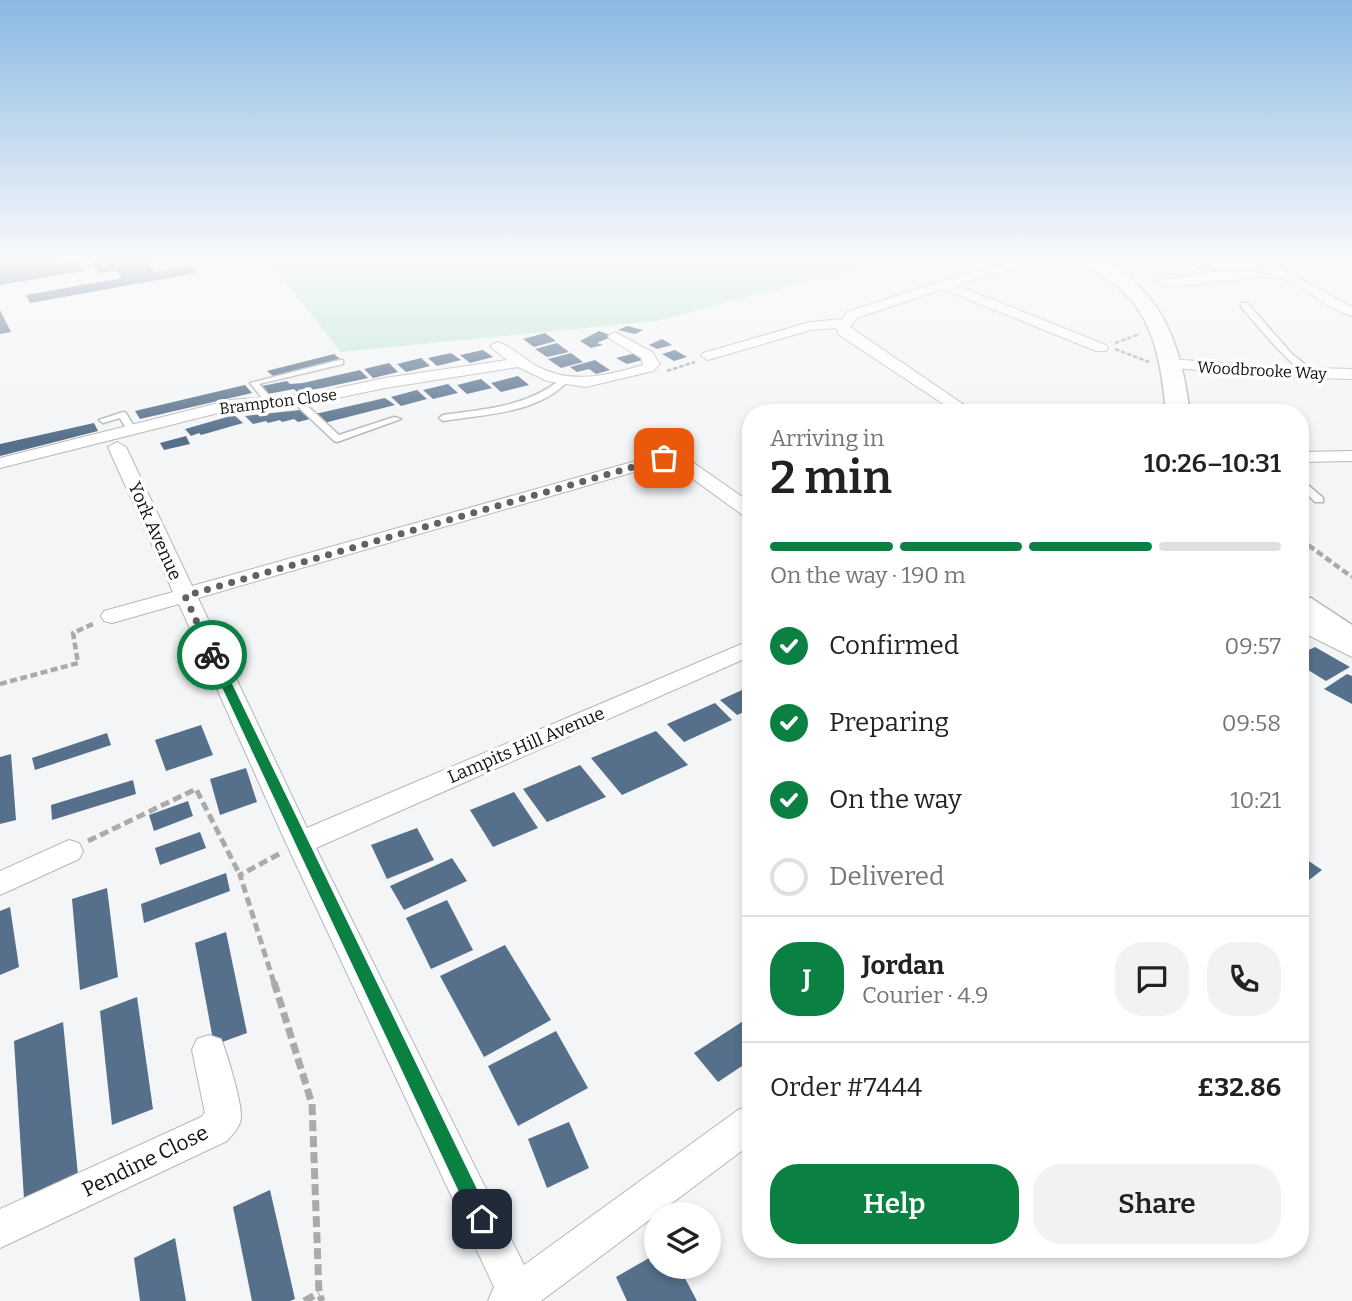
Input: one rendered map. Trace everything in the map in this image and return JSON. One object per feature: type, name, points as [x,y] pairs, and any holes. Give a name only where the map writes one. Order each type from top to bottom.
[{"type":"main road","points":[[1155,319],[1171,365],[1177,404]]},
{"type":"main road","points":[[1309,611],[1352,640]]},
{"type":"street","points":[[849,319],[844,332],[954,404]]},
{"type":"street","points":[[1028,319],[1101,348]]},
{"type":"street","points":[[708,356],[810,326],[845,323]]},
{"type":"street","points":[[497,346],[518,363],[540,375],[564,381],[604,381],[648,368],[652,364],[647,355],[615,336]]},
{"type":"street","name":"Brampton Close","points":[[0,463],[124,439],[222,407],[297,401],[385,383],[518,363]]},
{"type":"street","name":"Woodbrooke Way","points":[[1171,365],[1352,374]]},
{"type":"street","name":"York Avenue","points":[[124,439],[185,596],[516,1299]]},
{"type":"street","points":[[1309,457],[1352,456]]},
{"type":"street","points":[[112,616],[670,457],[742,506]]},
{"type":"street","points":[[1309,627],[1352,650]]},
{"type":"street","name":"Lampits Hill Avenue","points":[[300,843],[742,651]]},
{"type":"street","points":[[0,884],[69,851]]},
{"type":"street","name":"Pendine Close","points":[[0,1229],[214,1129],[224,1118],[209,1050]]},
{"type":"street","points":[[516,1299],[742,1129]]},
{"type":"lane","points":[[1256,319],[1289,356],[1311,374]]},
{"type":"lane","points":[[270,402],[254,383],[340,362]]},
{"type":"lane","points":[[443,418],[524,404],[548,394],[564,381]]},
{"type":"lane","points":[[297,401],[337,439],[397,419]]},
{"type":"lane","points":[[103,420],[123,415],[124,439]]},
{"type":"lane","points":[[1309,490],[1319,500]]},
{"type":"path","points":[[1101,348],[1158,328]]},
{"type":"path","points":[[1101,348],[1108,351],[1116,348],[1155,364],[1171,365]]},
{"type":"path","points":[[1309,546],[1352,577]]},
{"type":"path","points":[[0,684],[78,663],[73,633],[112,616]]},
{"type":"path","points":[[69,851],[196,789],[240,874],[312,1104],[321,1297],[304,1301]]},
{"type":"path","points":[[240,874],[300,843]]},
{"type":"green space","points":[[314,319],[665,319],[656,321],[341,352]]},
{"type":"building","points":[[0,319],[4,319],[11,332],[0,334]]},
{"type":"building","points":[[627,326],[643,330],[635,334],[618,330]]},
{"type":"building","points":[[599,331],[613,336],[597,343],[603,345],[591,348],[580,341]]},
{"type":"building","points":[[545,333],[556,341],[534,347],[523,339]]},
{"type":"building","points":[[662,339],[672,345],[657,349],[649,345]]},
{"type":"building","points":[[557,343],[569,352],[547,357],[535,349]]},
{"type":"building","points":[[483,350],[493,357],[470,363],[460,355]]},
{"type":"building","points":[[675,350],[687,357],[674,361],[662,354]]},
{"type":"building","points":[[451,353],[461,360],[437,366],[428,358]]},
{"type":"building","points":[[571,353],[583,362],[561,368],[548,359]]},
{"type":"building","points":[[636,353],[646,359],[627,364],[616,358]]},
{"type":"building","points":[[334,354],[340,359],[273,376],[267,371]]},
{"type":"building","points":[[421,358],[430,366],[406,372],[397,364]]},
{"type":"building","points":[[595,360],[610,370],[596,374],[589,369],[577,372],[570,367]]},
{"type":"building","points":[[389,363],[398,372],[373,378],[364,369]]},
{"type":"building","points":[[360,370],[368,378],[322,388],[268,394],[262,386],[287,381],[290,384],[303,383]]},
{"type":"building","points":[[518,376],[529,385],[501,392],[491,383]]},
{"type":"building","points":[[481,379],[492,388],[467,394],[457,385]]},
{"type":"building","points":[[448,384],[458,393],[433,399],[423,390]]},
{"type":"building","points":[[245,385],[252,393],[140,419],[135,411]]},
{"type":"building","points":[[417,390],[427,399],[401,406],[391,397]]},
{"type":"building","points":[[385,398],[395,405],[324,423],[315,414]]},
{"type":"building","points":[[300,410],[310,419],[253,424],[245,416]]},
{"type":"building","points":[[234,415],[243,423],[201,435],[199,433],[191,436],[185,429]]},
{"type":"building","points":[[94,423],[98,431],[0,456],[0,444]]},
{"type":"building","points":[[186,436],[190,444],[164,450],[160,443]]},
{"type":"building","points":[[1315,647],[1350,667],[1326,681],[1309,671],[1309,650]]},
{"type":"building","points":[[1347,674],[1352,676],[1352,704],[1324,689]]},
{"type":"building","points":[[742,690],[742,713],[737,715],[720,700]]},
{"type":"building","points":[[715,703],[732,720],[684,742],[667,724]]},
{"type":"building","points":[[201,725],[213,755],[166,771],[155,740]]},
{"type":"building","points":[[656,731],[688,765],[622,795],[591,758]]},
{"type":"building","points":[[107,733],[111,745],[35,770],[32,758]]},
{"type":"building","points":[[11,754],[16,820],[0,824],[0,757]]},
{"type":"building","points":[[580,765],[606,797],[547,822],[523,789]]},
{"type":"building","points":[[246,768],[257,802],[220,815],[210,779]]},
{"type":"building","points":[[133,780],[136,794],[52,820],[51,805]]},
{"type":"building","points":[[514,792],[538,828],[493,847],[470,810]]},
{"type":"building","points":[[188,801],[193,816],[154,831],[149,815]]},
{"type":"building","points":[[417,828],[434,860],[387,879],[371,845]]},
{"type":"building","points":[[200,832],[206,848],[160,865],[155,848]]},
{"type":"building","points":[[452,858],[467,881],[404,910],[390,886]]},
{"type":"building","points":[[1309,861],[1322,870],[1309,880]]},
{"type":"building","points":[[226,873],[230,891],[144,923],[141,904]]},
{"type":"building","points":[[107,888],[118,977],[80,990],[72,899]]},
{"type":"building","points":[[447,900],[473,950],[431,969],[406,918]]},
{"type":"building","points":[[10,907],[19,967],[0,975],[0,911]]},
{"type":"building","points":[[226,932],[247,1033],[214,1045],[195,943]]},
{"type":"building","points":[[505,945],[551,1020],[484,1057],[440,976]]},
{"type":"building","points":[[137,997],[153,1109],[112,1125],[100,1011]]},
{"type":"building","points":[[63,1022],[78,1175],[24,1199],[14,1041]]},
{"type":"building","points":[[742,1022],[742,1066],[718,1082],[694,1053]]},
{"type":"building","points":[[556,1031],[588,1088],[518,1126],[488,1066]]},
{"type":"building","points":[[569,1122],[589,1168],[547,1188],[528,1139]]},
{"type":"building","points":[[270,1190],[295,1299],[290,1301],[252,1301],[233,1207]]},
{"type":"building","points":[[175,1238],[186,1301],[140,1301],[134,1258]]},
{"type":"building","points":[[644,1261],[644,1279],[685,1279],[697,1301],[627,1301],[616,1277]]},
{"type":"way so far","points":[[212,655],[185,596],[664,458]]},
{"type":"route","points":[[212,655],[482,1219]]}]
